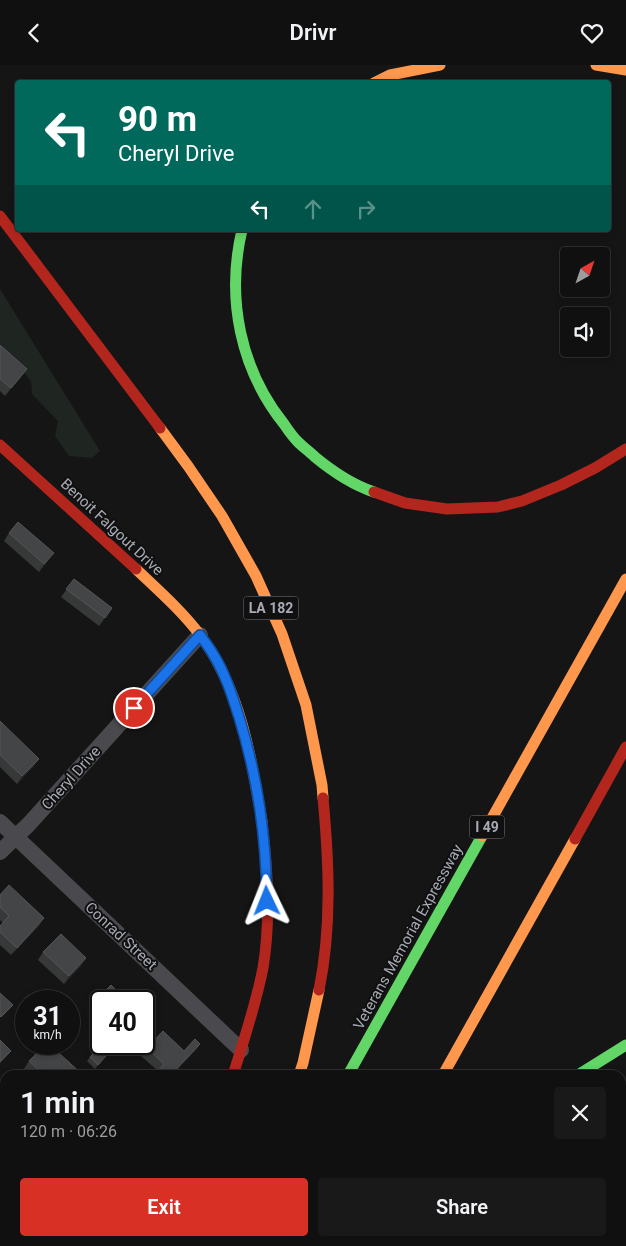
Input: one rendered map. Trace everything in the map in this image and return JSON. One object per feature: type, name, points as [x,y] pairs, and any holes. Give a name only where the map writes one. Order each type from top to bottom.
[{"type":"main road","points":[[380,80],[390,75],[440,65]]},
{"type":"main road","points":[[596,65],[626,70]]},
{"type":"main road","name":"LA 182","points":[[0,216],[188,466],[222,516],[256,576],[282,634],[306,705],[322,785],[326,828],[327,931],[323,969],[301,1070]]},
{"type":"main road","points":[[242,232],[236,267],[236,314],[251,370],[266,400],[290,433],[306,450],[350,483],[389,499],[442,510],[494,508],[519,502],[567,483],[626,449]]},
{"type":"main road","name":"Benoit Falgout Drive","points":[[0,445],[184,615],[214,655],[234,699],[254,773],[262,815],[266,857],[267,901],[264,951],[256,996],[235,1070]]},
{"type":"main road","name":"Veterans Memorial Expressway","points":[[351,1070],[626,579]]},
{"type":"main road","points":[[446,1070],[626,747]]},
{"type":"main road","points":[[585,1070],[626,1045]]},
{"type":"street","name":"Cheryl Drive","points":[[0,852],[28,824],[200,635]]},
{"type":"street","name":"Conrad Street","points":[[0,821],[241,1050]]},
{"type":"shaded area","points":[[0,289],[100,451],[92,458],[69,456],[55,436],[58,421],[32,394],[31,381],[0,344]]},
{"type":"building","points":[[0,345],[27,369],[11,388],[0,379]]},
{"type":"building","points":[[18,522],[54,553],[44,564],[9,533]]},
{"type":"building","points":[[74,579],[112,608],[105,618],[66,589]]},
{"type":"building","points":[[0,721],[39,759],[22,776],[0,755]]},
{"type":"building","points":[[9,885],[44,918],[17,948],[0,932],[0,926],[9,916],[0,907],[0,895]]},
{"type":"building","points":[[61,934],[86,958],[69,976],[43,952]]},
{"type":"building","points":[[111,985],[116,990],[106,990]]},
{"type":"building","points":[[0,993],[13,1005],[1,1017],[0,1016]]},
{"type":"building","points":[[163,1031],[184,1051],[195,1039],[200,1044],[176,1070],[159,1070],[164,1064],[154,1055],[155,1040]]},
{"type":"building","points":[[0,1040],[11,1051],[0,1062]]},
{"type":"building","points":[[35,1055],[61,1055],[78,1070],[39,1070],[29,1061]]},
{"type":"building","points":[[92,1055],[106,1056],[98,1065],[90,1057]]},
{"type":"traffic: fast","points":[[242,232],[237,256],[237,307],[240,332],[257,380],[269,403],[300,444],[351,482],[374,492]]},
{"type":"traffic: fast","points":[[351,1070],[482,836]]},
{"type":"traffic: fast","points":[[586,1070],[626,1045]]},
{"type":"traffic: slow","points":[[380,80],[390,75],[440,65]]},
{"type":"traffic: slow","points":[[596,65],[626,70]]},
{"type":"traffic: slow","points":[[160,428],[222,516],[256,576],[282,634],[306,705],[323,798]]},
{"type":"traffic: slow","points":[[136,569],[193,626],[214,656],[225,678],[235,701],[249,749],[262,822]]},
{"type":"traffic: slow","points":[[482,836],[626,579]]},
{"type":"traffic: slow","points":[[446,1070],[575,839]]},
{"type":"traffic: slow","points":[[301,1070],[319,990]]},
{"type":"traffic: jam","points":[[0,216],[160,428]]},
{"type":"traffic: jam","points":[[0,445],[136,569]]},
{"type":"traffic: jam","points":[[374,492],[405,503],[447,509],[498,507],[522,501],[561,485],[595,468],[626,449]]},
{"type":"traffic: jam","points":[[575,839],[626,747]]},
{"type":"traffic: jam","points":[[319,990],[328,918],[327,846],[323,798]]},
{"type":"traffic: jam","points":[[235,1070],[250,1022],[266,950],[268,895],[262,822]]},
{"type":"route","points":[[134,708],[200,635],[214,655],[234,699],[254,773],[262,815],[266,857],[267,901]]}]
